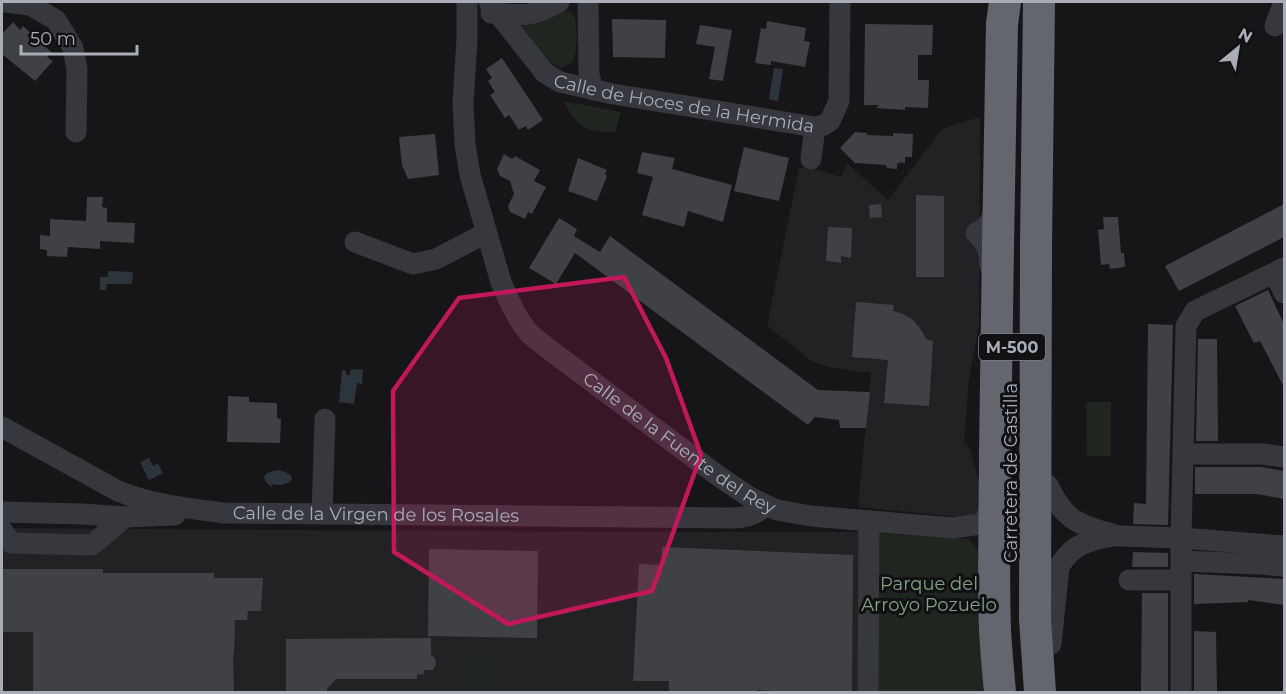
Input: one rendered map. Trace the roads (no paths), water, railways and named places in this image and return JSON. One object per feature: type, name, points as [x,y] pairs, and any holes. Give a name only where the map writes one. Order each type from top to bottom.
[{"type":"highway","name":"M-500","points":[[1000,693],[995,629],[995,484],[1002,24],[1005,2]]},
{"type":"highway","name":"Carretera de Castilla","points":[[1013,2],[1011,620],[1015,693]]},
{"type":"highway","name":"Carretera de Castilla","points":[[1039,2],[1035,619],[1040,693]]},
{"type":"highway","name":"M-500","points":[[1036,245],[1047,417],[1053,693]]},
{"type":"highway","name":"M-500","points":[[988,693],[995,629]]},
{"type":"street","points":[[6,2],[30,5],[56,20],[73,48],[77,69],[76,132]]},
{"type":"street","points":[[466,21],[479,15],[497,12],[532,14],[559,2]]},
{"type":"street","points":[[588,2],[589,75],[593,90]]},
{"type":"street","name":"Calle de Hoces de la Hermida","points":[[497,12],[545,73],[560,82],[593,90],[815,127],[830,121],[839,101],[840,2]]},
{"type":"street","points":[[1275,26],[1284,2]]},
{"type":"street","name":"Calle de la Fuente del Rey","points":[[466,21],[465,144],[470,175],[501,282],[519,320],[529,333],[717,475],[766,506],[792,514],[953,528],[970,532],[979,537],[987,549],[995,580]]},
{"type":"street","points":[[811,159],[815,127]]},
{"type":"street","points":[[355,242],[413,264],[436,259],[486,233]]},
{"type":"street","points":[[1182,693],[1181,538],[1186,326],[1195,311],[1280,271],[1284,293]]},
{"type":"street","points":[[322,514],[325,419]]},
{"type":"street","name":"Calle de la Virgen de los Rosales","points":[[2,427],[97,480],[135,498],[223,513],[735,518],[754,515],[766,506]]},
{"type":"street","points":[[1184,454],[1263,454],[1284,457]]},
{"type":"street","points":[[82,514],[93,501],[97,480]]},
{"type":"street","name":"Calle de la Fuente del Rey","points":[[953,528],[980,525],[988,515],[995,484]]},
{"type":"street","points":[[1048,485],[1053,497],[1071,519],[1084,526],[1119,536]]},
{"type":"street","points":[[2,512],[125,517],[223,513]]},
{"type":"street","points":[[2,530],[11,543],[92,545],[125,517]]},
{"type":"street","points":[[868,693],[869,521]]},
{"type":"street","points":[[1051,644],[1059,567],[1073,549],[1085,542],[1119,536],[1284,546]]},
{"type":"street","points":[[1129,580],[1181,570],[1259,564],[1284,567]]},
{"type":"park label","name":"Parque del Arroyo Pozuelo","points":[[929,594]]}]
